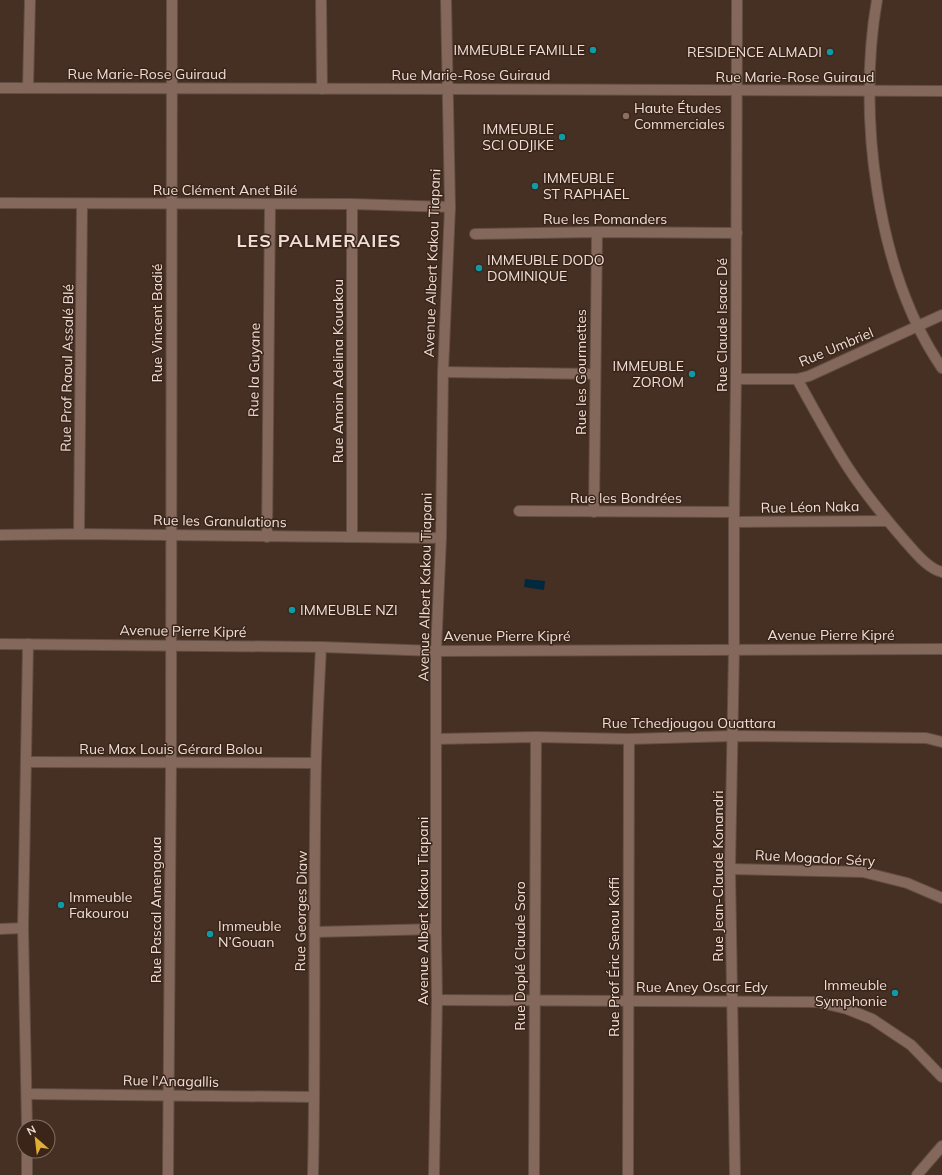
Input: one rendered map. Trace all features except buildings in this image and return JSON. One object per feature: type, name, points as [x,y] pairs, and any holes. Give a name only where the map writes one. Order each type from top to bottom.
[{"type":"street","points":[[28,88],[30,0]]},
{"type":"street","name":"Rue Vincent Badié","points":[[171,645],[172,0]]},
{"type":"street","points":[[321,0],[322,89]]},
{"type":"street","name":"Avenue Albert Kakou Tiapani","points":[[434,1175],[437,1000],[436,651],[443,372],[450,207],[446,0]]},
{"type":"street","name":"Rue Claude Isaac Dé","points":[[734,649],[737,0]]},
{"type":"street","points":[[877,0],[873,22],[868,91],[872,145],[884,226],[894,264],[918,327],[942,368]]},
{"type":"street","name":"Rue Marie-Rose Guiraud","points":[[0,88],[172,87],[322,89],[942,91]]},
{"type":"street","name":"Rue Clément Anet Bilé","points":[[0,203],[352,204],[450,207]]},
{"type":"street","name":"Rue Prof Raoul Assalé Blé","points":[[79,534],[82,204]]},
{"type":"street","name":"Rue la Guyane","points":[[267,537],[270,204]]},
{"type":"street","name":"Rue Amoin Adelina Kouakou","points":[[352,204],[352,537]]},
{"type":"street","name":"Rue les Pomanders","points":[[474,234],[597,232],[737,233]]},
{"type":"street","name":"Rue les Gourmettes","points":[[594,512],[597,232]]},
{"type":"street","name":"Rue Umbriel","points":[[736,379],[797,379],[809,376],[942,315]]},
{"type":"street","points":[[443,372],[595,374]]},
{"type":"street","points":[[797,379],[827,434],[849,469],[887,520],[928,565],[942,572]]},
{"type":"street","name":"Rue les Bondrées","points":[[518,511],[734,512]]},
{"type":"street","name":"Rue Léon Naka","points":[[734,522],[887,520]]},
{"type":"street","name":"Rue les Granulations","points":[[0,536],[172,534],[267,537],[440,538]]},
{"type":"street","name":"Avenue Pierre Kipré","points":[[0,644],[321,647],[436,651],[942,649]]},
{"type":"street","points":[[27,1119],[23,928],[28,644]]},
{"type":"street","name":"Rue Pascal Amengoua","points":[[168,1175],[171,645]]},
{"type":"street","name":"Rue Georges Diaw","points":[[313,1175],[316,764],[321,647]]},
{"type":"street","name":"Rue Jean-Claude Konandri","points":[[734,649],[730,869],[735,1175]]},
{"type":"street","name":"Rue Tchedjougou Ouattara","points":[[436,739],[536,736],[629,738],[733,736],[926,738],[942,742]]},
{"type":"street","name":"Rue Doplé Claude Soro","points":[[534,1175],[536,736]]},
{"type":"street","name":"Rue Prof Éric Senou Koffi","points":[[628,1175],[629,738]]},
{"type":"street","name":"Rue Max Louis Gérard Bolou","points":[[27,762],[316,764]]},
{"type":"street","name":"Rue Mogador Séry","points":[[730,869],[863,872],[907,883],[942,898]]},
{"type":"street","points":[[0,929],[23,928]]},
{"type":"street","points":[[315,932],[436,929]]},
{"type":"street","name":"Rue Aney Oscar Edy","points":[[437,1000],[818,1002],[860,1013],[872,1019],[910,1045],[942,1077]]},
{"type":"street","name":"Rue l'Anagallis","points":[[27,1094],[314,1097]]},
{"type":"street","points":[[917,1175],[942,1146]]},
{"type":"street","points":[[27,1159],[27,1175]]},
{"type":"water","points":[[525,579],[545,581],[544,590],[524,587]]},
{"type":"place","name":"IMMEUBLE FAMILLE","points":[[593,50]]},
{"type":"place","name":"RESIDENCE ALMADI","points":[[830,52]]},
{"type":"place","name":"Haute Études Commerciales","points":[[626,116]]},
{"type":"place","name":"IMMEUBLE SCI ODJIKE","points":[[562,137]]},
{"type":"place","name":"IMMEUBLE ST RAPHAEL","points":[[535,186]]},
{"type":"place","name":"IMMEUBLE DODO DOMINIQUE","points":[[479,268]]},
{"type":"place","name":"IMMEUBLE ZOROM","points":[[692,374]]},
{"type":"place","name":"IMMEUBLE NZI","points":[[292,610]]},
{"type":"place","name":"Immeuble Fakourou","points":[[61,905]]},
{"type":"place","name":"Immeuble N’Gouan","points":[[210,934]]},
{"type":"place","name":"Immeuble Symphonie","points":[[895,993]]},
{"type":"district","name":"LES PALMERAIES","points":[[319,240]]}]
